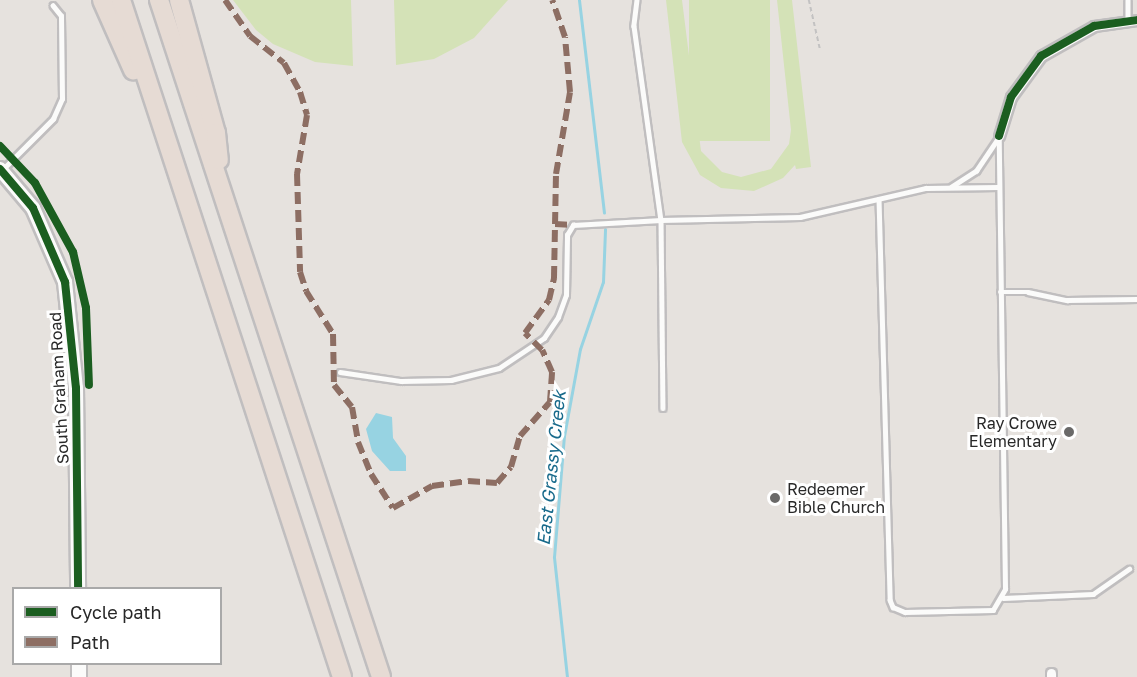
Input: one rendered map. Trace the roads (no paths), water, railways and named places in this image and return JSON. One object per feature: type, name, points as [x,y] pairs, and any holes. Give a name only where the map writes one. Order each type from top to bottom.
[{"type":"highway","points":[[102,0],[142,92],[255,411]]},
{"type":"highway","points":[[121,0],[342,677]]},
{"type":"highway","points":[[159,0],[381,677]]},
{"type":"highway","points":[[179,0],[216,133],[223,197]]},
{"type":"street","points":[[999,135],[1011,97],[1041,56],[1094,26],[1132,20]]},
{"type":"street","name":"South Graham Road","points":[[1,170],[33,208],[65,282],[76,388],[78,587]]},
{"type":"lane","points":[[637,0],[634,26],[661,220],[663,408]]},
{"type":"lane","points":[[1128,0],[1132,20]]},
{"type":"lane","points":[[1,170],[53,119],[62,99],[61,16],[53,6]]},
{"type":"lane","points":[[879,199],[890,600],[893,607],[905,612],[993,610],[1003,598],[999,135]]},
{"type":"lane","points":[[949,188],[976,171],[999,135]]},
{"type":"lane","points":[[339,372],[411,381],[451,380],[499,368],[544,338],[558,317],[566,295],[567,235],[573,225],[661,220],[800,217],[879,199],[949,188],[998,187]]},
{"type":"lane","points":[[1000,292],[1028,292],[1067,300],[1137,299]]},
{"type":"lane","points":[[1003,598],[1093,594],[1129,569]]},
{"type":"water","points":[[376,413],[392,417],[393,438],[406,456],[406,471],[390,471],[372,451],[366,429]]},
{"type":"waterway","name":"East Grassy Creek","points":[[579,0],[604,213]]},
{"type":"waterway","name":"East Grassy Creek","points":[[567,677],[554,557],[564,436],[580,349],[603,282],[605,229]]},
{"type":"place","name":"Ray Crowe Elementary","points":[[1069,432]]},
{"type":"place","name":"Redeemer Bible Church","points":[[775,498]]}]
